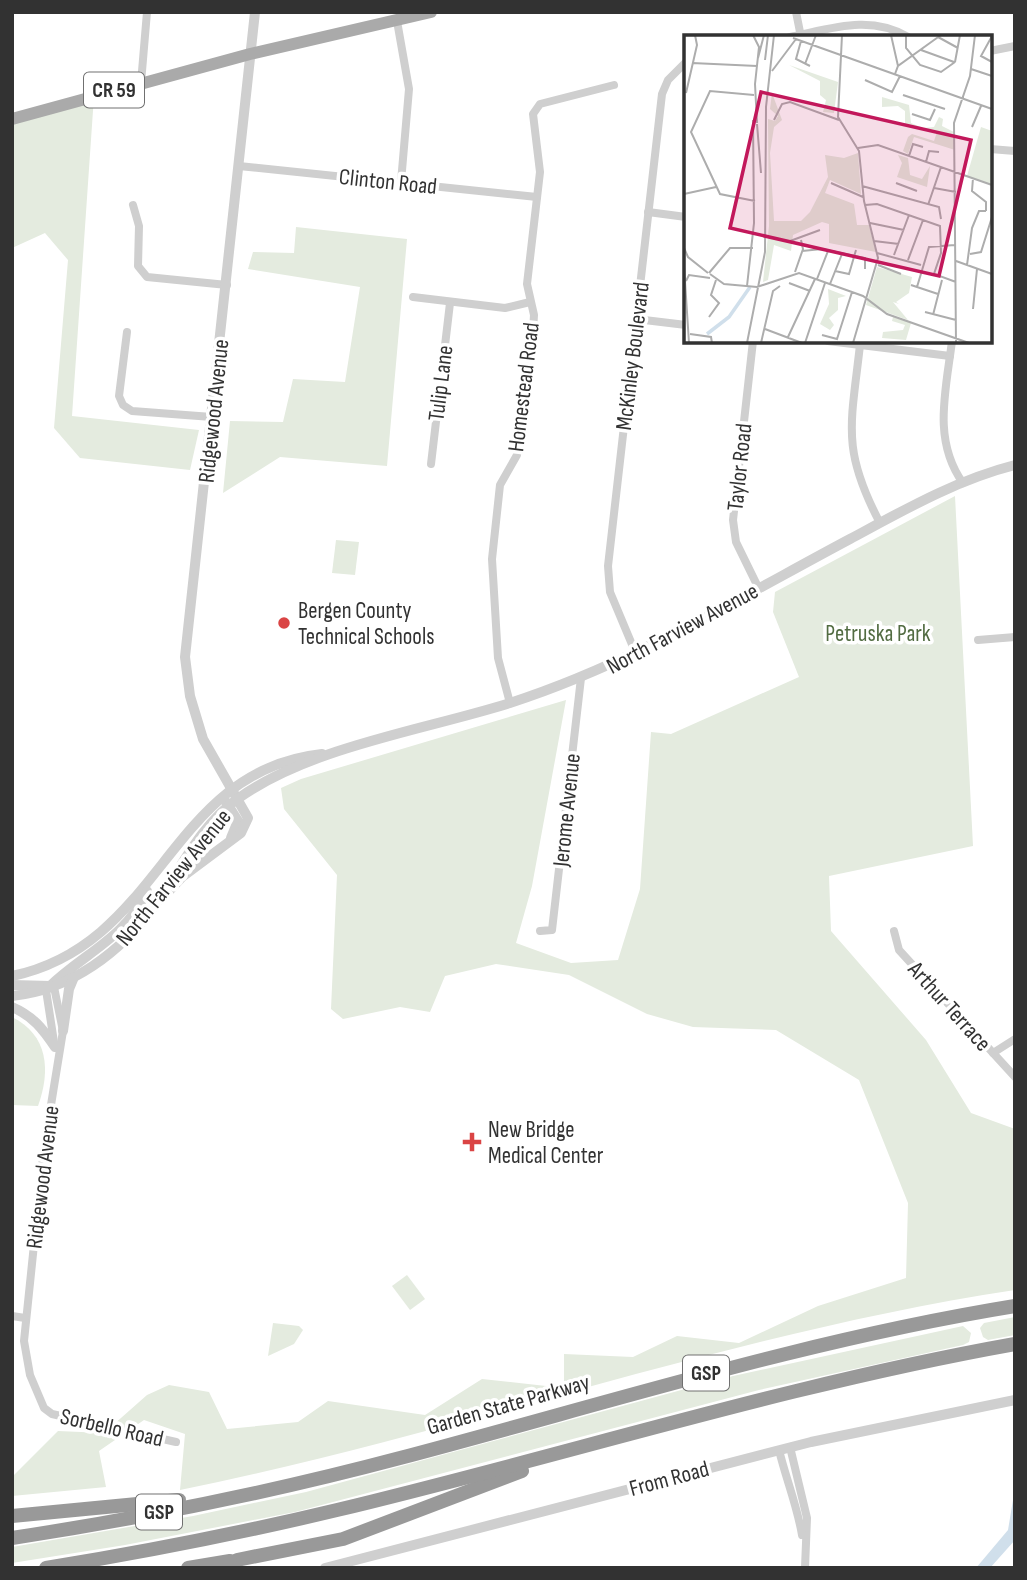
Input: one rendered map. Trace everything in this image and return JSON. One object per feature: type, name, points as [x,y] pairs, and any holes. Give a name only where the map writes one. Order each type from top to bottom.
[{"type":"highway","name":"Garden State Parkway","points":[[12,1538],[185,1508],[305,1482],[758,1360],[878,1332],[1015,1306]]},
{"type":"highway","name":"GSP","points":[[46,1568],[299,1519],[859,1375],[1015,1344]]},
{"type":"highway","points":[[188,1568],[343,1539],[578,1447]]},
{"type":"highway","points":[[12,1516],[158,1503],[305,1482]]},
{"type":"main road","name":"CR 59","points":[[12,119],[250,54],[431,12]]},
{"type":"street","points":[[141,83],[147,12]]},
{"type":"street","name":"Ridgewood Avenue","points":[[239,797],[231,787],[195,718],[185,657],[227,285],[254,12]]},
{"type":"street","points":[[796,12],[801,35]]},
{"type":"street","points":[[397,21],[409,89],[401,182]]},
{"type":"street","points":[[806,35],[863,23],[887,27],[904,35]]},
{"type":"street","points":[[992,51],[1015,46]]},
{"type":"street","name":"McKinley Boulevard","points":[[636,654],[610,592],[608,566],[662,93],[675,71],[684,64]]},
{"type":"street","name":"Homestead Road","points":[[510,703],[498,658],[492,559],[500,485],[517,454],[534,315],[527,275],[540,172],[533,121],[534,108],[549,101],[614,85]]},
{"type":"street","points":[[992,149],[1015,151]]},
{"type":"street","name":"Clinton Road","points":[[239,166],[537,197]]},
{"type":"street","points":[[133,205],[139,226],[138,266],[147,278],[227,285]]},
{"type":"street","points":[[648,212],[684,217]]},
{"type":"street","points":[[413,297],[505,307],[530,302]]},
{"type":"street","name":"Tulip Lane","points":[[430,464],[450,303]]},
{"type":"street","points":[[636,319],[684,325]]},
{"type":"street","points":[[127,332],[119,396],[123,405],[132,411],[212,417]]},
{"type":"street","name":"Taylor Road","points":[[753,343],[733,520],[736,542],[758,587]]},
{"type":"street","points":[[844,343],[950,356]]},
{"type":"street","points":[[952,343],[943,436],[949,461],[963,482]]},
{"type":"street","points":[[860,345],[850,425],[852,455],[861,487],[880,523]]},
{"type":"street","name":"North Farview Avenue","points":[[12,976],[44,967],[77,952],[127,910],[187,831],[220,797],[231,787],[276,763],[333,753],[510,703],[581,678],[636,654],[758,587],[963,482],[1015,465]]},
{"type":"street","points":[[978,640],[1015,637]]},
{"type":"street","name":"Jerome Avenue","points":[[540,931],[552,930],[581,678]]},
{"type":"street","name":"North Farview Avenue","points":[[12,996],[50,988],[109,956],[129,938],[156,904],[181,861],[229,805],[275,777],[333,753]]},
{"type":"street","points":[[220,797],[229,805],[238,821],[229,841]]},
{"type":"street","points":[[156,904],[183,877],[247,825],[248,818],[239,797]]},
{"type":"street","points":[[12,985],[50,988],[113,939],[141,904],[154,876]]},
{"type":"street","name":"Arthur Terrace","points":[[894,931],[899,950],[1015,1077]]},
{"type":"street","points":[[63,1031],[69,989],[74,977]]},
{"type":"street","name":"Ridgewood Avenue","points":[[30,1375],[24,1356],[25,1318],[56,1062],[63,1031],[50,988]]},
{"type":"street","name":"Ridgewood Avenue","points":[[50,988],[56,1062]]},
{"type":"street","points":[[12,1007],[28,1015],[44,1030],[55,1047]]},
{"type":"street","points":[[993,1053],[1015,1039]]},
{"type":"street","points":[[12,1316],[25,1318]]},
{"type":"street","name":"Sorbello Road","points":[[30,1375],[44,1408],[52,1414],[176,1442]]},
{"type":"street","name":"From Road","points":[[325,1568],[785,1449],[1015,1400]]},
{"type":"street","points":[[785,1449],[789,1487],[796,1504],[805,1568]]},
{"type":"green space","points":[[94,96],[72,416],[199,430],[190,470],[80,458],[54,428],[68,260],[45,233],[12,248],[12,119]]},
{"type":"green space","points":[[296,227],[407,239],[387,466],[280,457],[223,493],[230,421],[283,422],[293,379],[345,382],[360,287],[248,269],[253,252],[294,253]]},
{"type":"green space","name":"Petruska Park","points":[[955,496],[973,846],[829,876],[831,931],[926,1040],[971,1113],[1015,1129],[1015,1290],[804,1331],[389,1441],[180,1490],[185,1434],[144,1420],[99,1451],[106,1487],[12,1496],[12,1477],[58,1431],[104,1433],[147,1395],[169,1385],[209,1392],[227,1429],[298,1422],[328,1401],[425,1415],[482,1379],[564,1388],[564,1354],[633,1357],[677,1336],[739,1343],[818,1306],[906,1278],[908,1203],[859,1080],[776,1030],[693,1027],[647,1014],[569,975],[496,964],[445,976],[430,1012],[400,1007],[343,1019],[331,1009],[337,875],[284,809],[281,788],[301,779],[566,700],[532,886],[516,943],[571,963],[618,960],[640,889],[651,732],[671,734],[799,677],[773,612],[775,592]]},
{"type":"green space","points":[[336,540],[359,542],[355,575],[332,573]]},
{"type":"green space","points":[[12,1017],[33,1033],[43,1055],[44,1079],[38,1106],[12,1105]]},
{"type":"green space","points":[[407,1275],[425,1299],[410,1310],[392,1286]]},
{"type":"green space","points":[[1015,1317],[1015,1335],[988,1340],[983,1337],[980,1328],[984,1323]]},
{"type":"green space","points":[[273,1323],[299,1326],[303,1330],[294,1344],[268,1356]]},
{"type":"green space","points":[[963,1326],[971,1333],[969,1342],[963,1345],[759,1390],[295,1512],[125,1545],[12,1563],[12,1547],[193,1516],[306,1492],[733,1376]]},
{"type":"water","points":[[1015,1488],[1015,1540],[990,1568],[976,1568],[1008,1530]]},
{"type":"place","name":"Bergen County Technical Schools","points":[[284,623]]},
{"type":"place","name":"New Bridge Medical Center","points":[[472,1142]]}]
